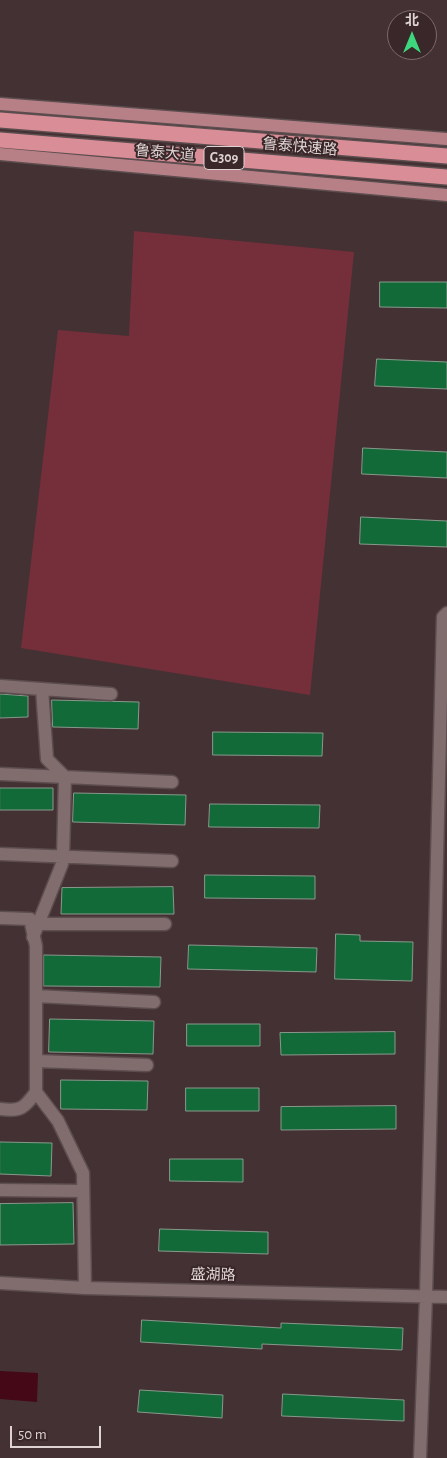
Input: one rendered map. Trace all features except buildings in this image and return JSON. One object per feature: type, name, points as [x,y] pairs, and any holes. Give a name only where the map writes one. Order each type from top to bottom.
[{"type":"highway","name":"鲁泰快速路","points":[[0,120],[447,156]]},
{"type":"highway","name":"鲁泰快速路","points":[[0,140],[447,176]]},
{"type":"main road","points":[[0,104],[447,139]]},
{"type":"main road","name":"鲁泰大道","points":[[0,154],[447,195]]},
{"type":"street","points":[[420,1458],[426,1296],[443,617],[447,613]]},
{"type":"street","points":[[0,686],[111,694]]},
{"type":"street","points":[[42,689],[47,759],[65,777],[62,864],[36,931],[36,1092],[58,1121],[83,1173],[85,1288]]},
{"type":"street","points":[[0,774],[172,782]]},
{"type":"street","points":[[0,854],[172,861]]},
{"type":"street","points":[[0,918],[30,919],[36,931]]},
{"type":"street","points":[[36,931],[166,924]]},
{"type":"street","points":[[36,996],[154,1002]]},
{"type":"street","points":[[36,1061],[147,1065]]},
{"type":"street","points":[[0,1109],[16,1111],[26,1105],[36,1092]]},
{"type":"street","points":[[0,1190],[83,1191]]},
{"type":"street","name":"盛湖路","points":[[0,1283],[85,1288],[447,1297]]},
{"type":"shaded area","points":[[134,231],[354,252],[310,695],[21,648],[58,330],[129,336]]},
{"type":"shaded area","points":[[0,1371],[38,1373],[37,1402],[0,1399]]}]
